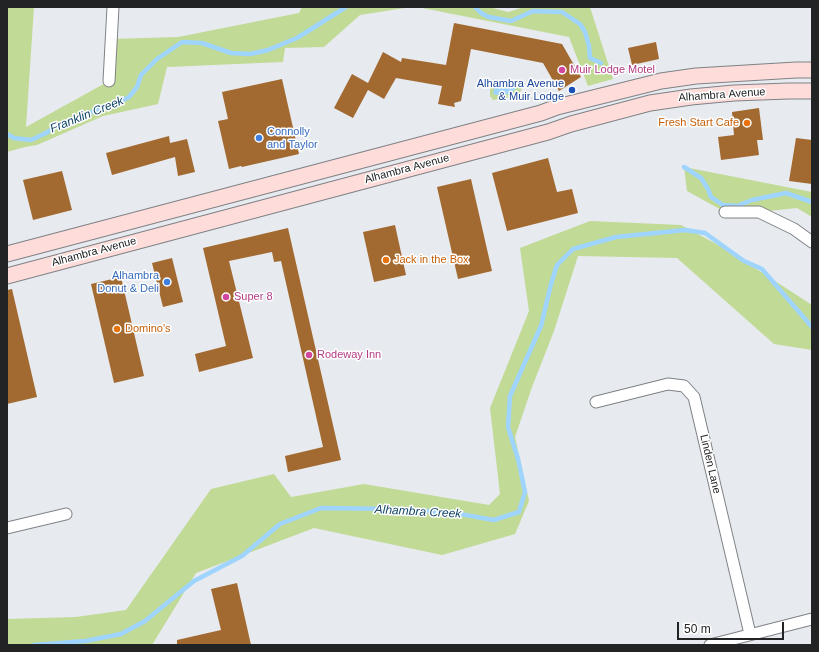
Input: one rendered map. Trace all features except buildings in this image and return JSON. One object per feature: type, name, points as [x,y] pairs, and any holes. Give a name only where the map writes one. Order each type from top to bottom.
[{"type":"main road","name":"Alhambra Avenue","points":[[7,254],[533,115],[558,107],[661,81],[696,76],[812,70]]},
{"type":"main road","name":"Alhambra Avenue","points":[[7,276],[527,138],[650,102],[734,93],[812,91]]},
{"type":"street","points":[[109,81],[113,7]]},
{"type":"street","points":[[725,212],[759,212],[794,228],[812,242]]},
{"type":"street","name":"Linden Lane","points":[[596,402],[668,384],[684,386],[694,397],[750,634]]},
{"type":"street","points":[[7,528],[66,514]]},
{"type":"street","points":[[710,645],[812,618]]},
{"type":"green space","points":[[7,7],[34,7],[26,127],[109,81],[111,39],[178,37],[299,13],[302,7],[411,7],[360,15],[324,47],[285,48],[283,62],[167,67],[158,104],[103,116],[37,145],[7,152]]},
{"type":"green space","points":[[417,7],[489,7],[508,12],[524,7],[590,7],[613,79],[588,86],[569,37]]},
{"type":"green space","points":[[505,81],[515,82],[522,88],[518,96],[493,100],[490,96],[490,89],[496,84]]},
{"type":"green space","points":[[684,167],[812,192],[812,217],[797,208],[759,212],[725,212],[687,191]]},
{"type":"green space","points":[[590,221],[681,225],[724,248],[812,305],[812,350],[774,344],[677,258],[578,256],[554,331],[532,387],[515,437],[529,501],[515,534],[442,555],[314,528],[196,573],[152,645],[7,645],[7,619],[76,617],[126,610],[211,489],[274,474],[291,497],[364,484],[489,505],[500,494],[490,408],[529,311],[520,248]]},
{"type":"water","points":[[500,85],[512,85],[517,88],[509,94],[493,94],[494,88]]},
{"type":"waterway","name":"Franklin Creek","points":[[7,134],[14,138],[31,140],[57,126],[84,116],[104,106],[115,104],[129,97],[137,87],[141,75],[157,59],[182,42],[202,43],[231,53],[250,54],[268,50],[297,38],[346,7]]},
{"type":"waterway","name":"Franklin Creek","points":[[475,7],[481,13],[489,17],[511,21],[533,11],[562,12],[580,24],[585,32],[589,46],[590,58],[601,63]]},
{"type":"waterway","name":"Franklin Creek","points":[[684,167],[701,178],[711,197],[723,205],[737,206],[752,200],[786,193],[812,202]]},
{"type":"waterway","name":"Alhambra Creek","points":[[34,645],[85,641],[121,634],[145,621],[194,581],[242,556],[280,524],[321,508],[399,509],[454,513],[494,520],[519,512],[525,492],[518,459],[508,427],[510,396],[541,326],[557,265],[573,249],[616,237],[685,230],[705,233],[744,261],[762,269],[812,327]]},
{"type":"place","name":"Muir Lodge Motel","points":[[562,70]]},
{"type":"place","name":"Alhambra Avenue & Muir Lodge","points":[[572,90]]},
{"type":"place","name":"Fresh Start Cafe","points":[[747,123]]},
{"type":"place","name":"Connolly and Taylor","points":[[259,138]]},
{"type":"place","name":"Jack in the Box","points":[[386,260]]},
{"type":"place","name":"Alhambra Donut & Deli","points":[[167,282]]},
{"type":"place","name":"Super 8","points":[[226,297]]},
{"type":"place","name":"Domino's","points":[[117,329]]},
{"type":"place","name":"Rodeway Inn","points":[[309,355]]}]
